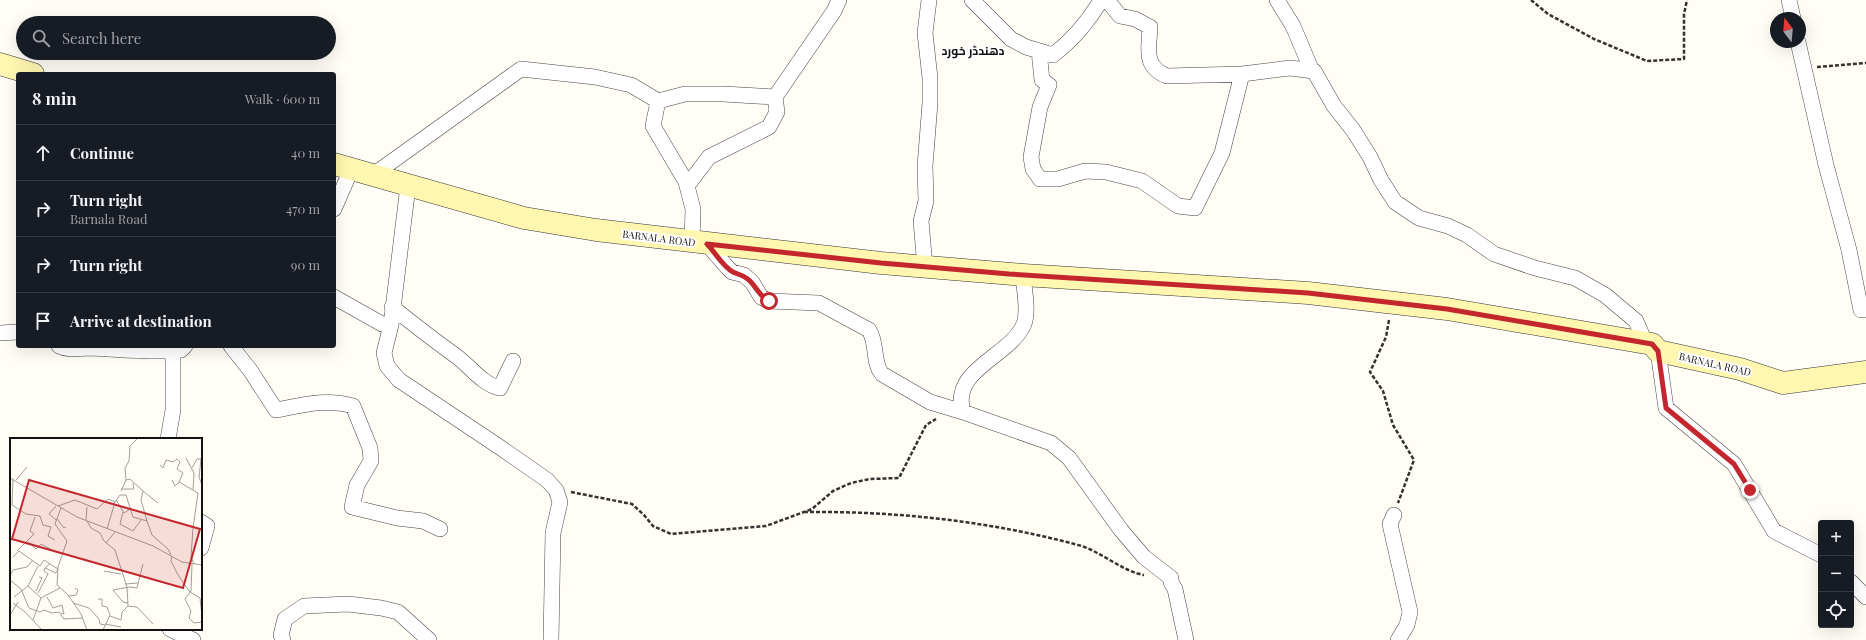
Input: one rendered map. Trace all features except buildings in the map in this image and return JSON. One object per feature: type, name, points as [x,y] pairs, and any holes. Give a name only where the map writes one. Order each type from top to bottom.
[{"type":"main road","points":[[0,64],[26,72]]},
{"type":"main road","name":"BARNALA ROAD","points":[[340,172],[373,175],[524,218],[596,230],[700,243],[925,266],[1023,275],[1308,293],[1447,309],[1652,347],[1740,369],[1783,383],[1866,372]]},
{"type":"street","points":[[687,186],[709,157],[769,127],[777,112],[775,97],[834,11],[839,0]]},
{"type":"street","points":[[925,266],[921,221],[926,201],[925,166],[930,103],[930,78],[925,33],[929,0]]},
{"type":"street","points":[[972,0],[1011,39],[1026,47],[1053,55],[1068,44],[1086,24],[1101,0]]},
{"type":"street","points":[[1107,0],[1120,16],[1135,19],[1150,27],[1150,62],[1156,72],[1167,76],[1242,74],[1290,68],[1312,71]]},
{"type":"street","points":[[1277,0],[1293,26],[1312,71],[1314,71],[1334,106],[1353,130],[1395,202],[1419,218],[1448,226],[1467,235],[1494,254],[1535,268],[1575,278],[1605,295],[1636,321],[1652,347],[1666,408],[1734,464],[1774,531],[1818,553]]},
{"type":"street","points":[[1789,0],[1792,12]]},
{"type":"street","points":[[1800,48],[1826,165],[1849,250],[1861,310],[1866,310]]},
{"type":"street","points":[[1039,51],[1042,80],[1048,85],[1040,107],[1030,157],[1033,169],[1040,179],[1058,179],[1085,171],[1106,172],[1142,181],[1178,206],[1195,208],[1222,153],[1242,74]]},
{"type":"street","points":[[373,175],[521,69],[595,77],[631,85],[658,100],[685,94],[723,94],[775,97]]},
{"type":"street","points":[[658,100],[653,126],[687,186],[700,243],[732,272],[744,275],[752,282],[761,297],[769,301],[819,303],[869,330],[874,337],[878,369],[882,374],[930,402],[1051,443],[1069,458],[1121,530],[1140,551],[1171,578],[1170,582],[1175,589],[1186,640]]},
{"type":"street","points":[[336,197],[340,172]]},
{"type":"street","points":[[408,186],[391,325],[384,353],[387,366],[399,380],[502,448],[547,480],[556,490],[560,502],[553,533],[551,640]]},
{"type":"street","points":[[963,412],[961,404],[962,390],[974,373],[1016,338],[1024,323],[1026,308],[1023,275]]},
{"type":"street","points":[[336,298],[382,324],[391,325]]},
{"type":"street","points":[[392,307],[422,332],[456,356],[491,386],[500,388],[513,361]]},
{"type":"street","points":[[0,332],[16,332]]},
{"type":"street","points":[[63,348],[179,349],[173,410],[168,438]]},
{"type":"street","points":[[234,348],[276,410],[321,402],[342,403],[353,406],[370,448],[371,461],[357,485],[352,507],[397,518],[423,520],[440,528]]},
{"type":"street","points":[[1394,515],[1390,524],[1410,612],[1407,625],[1398,640]]},
{"type":"street","points":[[202,523],[207,526],[202,544]]},
{"type":"street","points":[[1854,585],[1866,597]]},
{"type":"street","points":[[283,640],[281,636],[285,619],[304,606],[348,604],[381,608],[398,612],[429,640]]},
{"type":"street","points":[[163,640],[166,630]]},
{"type":"street","points":[[172,630],[194,640]]},
{"type":"path","points":[[1531,0],[1548,14],[1594,39],[1647,61],[1684,59],[1684,14],[1687,0]]},
{"type":"path","points":[[1805,68],[1866,64]]},
{"type":"path","points":[[1391,303],[1386,337],[1370,372],[1383,391],[1394,425],[1414,460],[1394,515]]},
{"type":"path","points":[[556,490],[578,492],[632,504],[644,514],[653,526],[671,534],[766,526],[812,508],[833,491],[851,483],[870,479],[899,478],[926,425],[938,418]]},
{"type":"path","points":[[802,512],[877,513],[1021,530],[1080,545],[1141,574],[1171,578]]},
{"type":"district","name":"دھندڈر خورد","points":[[973,51]]},
{"type":"route","points":[[769,301],[761,297],[752,282],[744,275],[732,272],[707,244],[881,263],[1009,274],[1308,293],[1447,309],[1652,344],[1658,351],[1666,408],[1734,464],[1750,490]]}]
